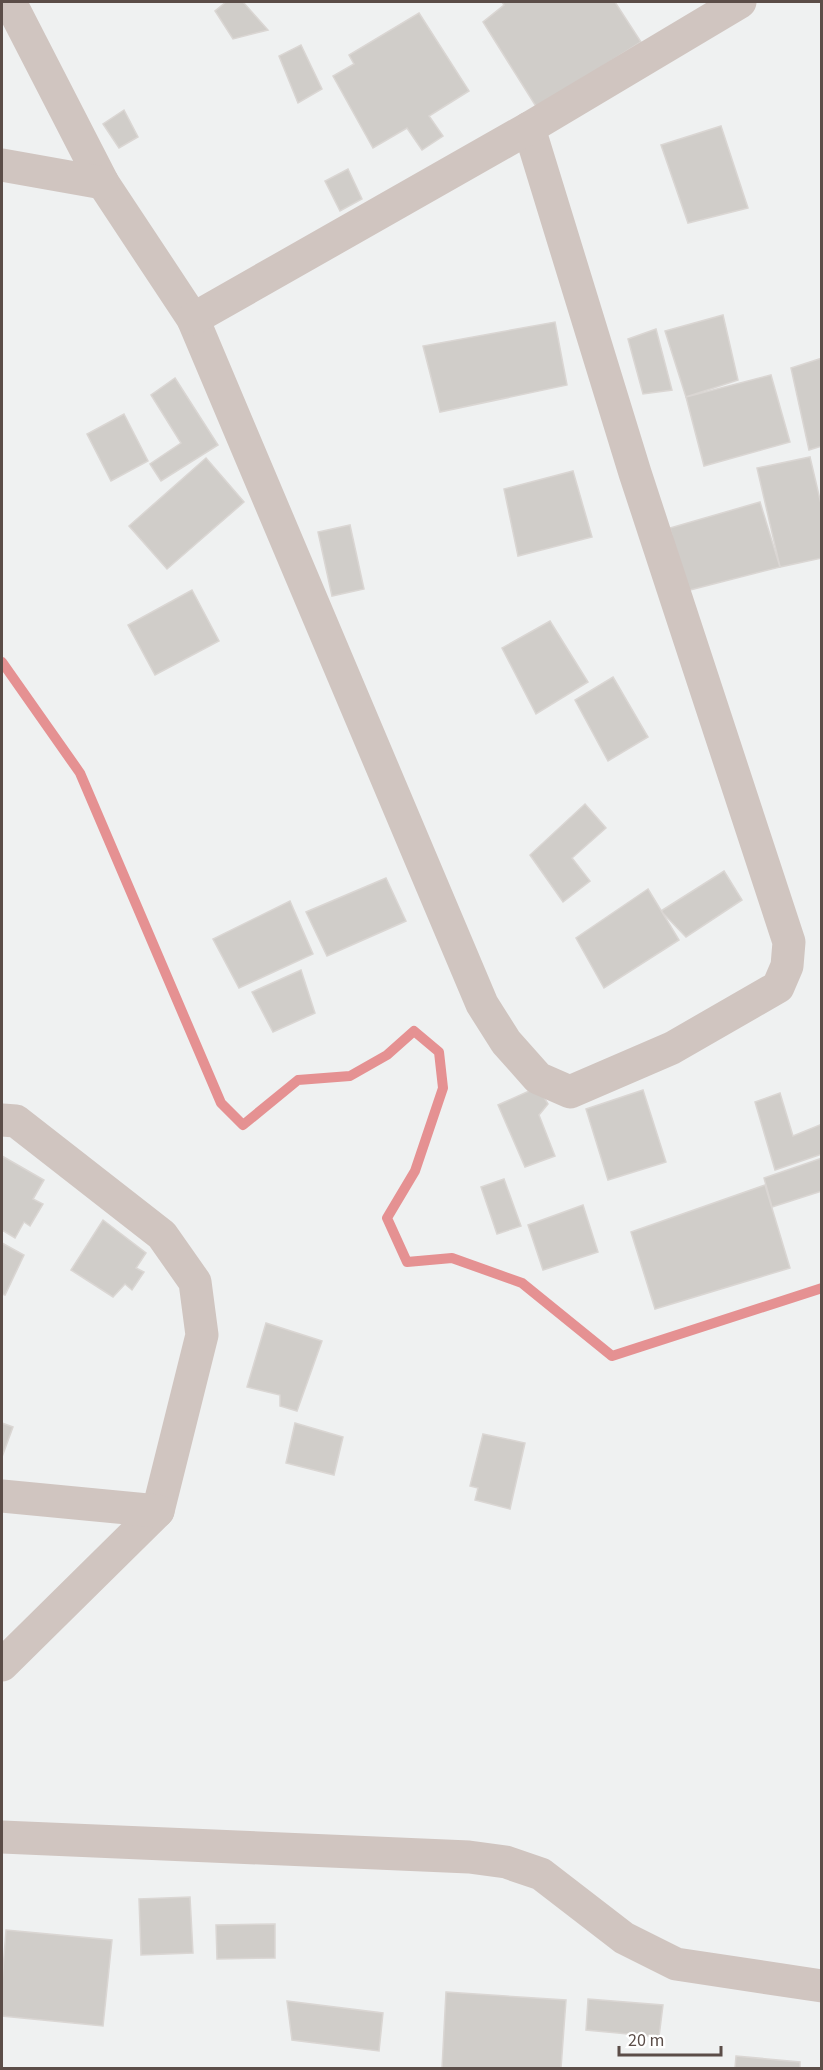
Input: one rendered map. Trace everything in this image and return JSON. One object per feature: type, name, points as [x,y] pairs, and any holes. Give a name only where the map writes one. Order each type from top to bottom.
[{"type":"street","points":[[10,2],[103,183],[193,319],[482,1004],[506,1042],[538,1078],[570,1092],[672,1048],[778,987],[787,966],[789,942],[635,473],[529,129]]},
{"type":"street","points":[[193,319],[529,129],[740,2]]},
{"type":"street","points":[[2,165],[103,183]]},
{"type":"street","points":[[2,1120],[16,1121],[162,1234],[195,1282],[202,1335],[158,1511],[2,1665]]},
{"type":"street","points":[[2,1496],[158,1511]]},
{"type":"street","points":[[2,1837],[469,1857],[506,1862],[541,1874],[624,1938],[676,1964],[822,1986]]},
{"type":"building","points":[[226,2],[243,2],[268,30],[233,39],[215,11]]},
{"type":"building","points":[[502,2],[615,2],[641,42],[537,108],[483,22],[504,5]]},
{"type":"building","points":[[419,13],[469,91],[429,116],[443,136],[422,150],[407,128],[373,148],[333,76],[354,64],[349,55]]},
{"type":"building","points":[[301,45],[322,89],[298,103],[279,56]]},
{"type":"building","points":[[124,110],[138,137],[119,148],[103,124]]},
{"type":"building","points":[[721,126],[748,208],[688,223],[661,145]]},
{"type":"building","points":[[348,169],[362,199],[340,211],[325,181]]},
{"type":"building","points":[[723,315],[738,380],[686,397],[665,331]]},
{"type":"building","points":[[555,322],[567,385],[440,412],[423,346]]},
{"type":"building","points":[[656,329],[672,390],[643,394],[628,339]]},
{"type":"building","points":[[822,358],[822,446],[809,450],[791,368]]},
{"type":"building","points":[[771,375],[790,442],[704,466],[686,397]]},
{"type":"building","points":[[175,378],[218,445],[161,481],[150,464],[181,443],[151,395]]},
{"type":"building","points":[[124,414],[148,461],[111,481],[87,434]]},
{"type":"building","points":[[810,457],[822,508],[822,558],[780,567],[757,468]]},
{"type":"building","points":[[206,458],[244,502],[167,569],[129,526]]},
{"type":"building","points":[[573,471],[592,537],[518,556],[504,489]]},
{"type":"building","points":[[760,502],[780,567],[686,591],[670,528]]},
{"type":"building","points":[[350,525],[364,589],[332,596],[318,532]]},
{"type":"building","points":[[192,590],[219,641],[155,675],[128,625]]},
{"type":"building","points":[[550,621],[588,682],[536,714],[502,648]]},
{"type":"building","points":[[613,677],[648,737],[608,761],[575,700]]},
{"type":"building","points":[[585,804],[606,828],[572,858],[590,881],[563,902],[530,855]]},
{"type":"building","points":[[724,871],[742,900],[686,937],[661,911]]},
{"type":"building","points":[[386,878],[406,921],[327,956],[306,912]]},
{"type":"building","points":[[648,889],[679,940],[604,988],[576,938]]},
{"type":"building","points":[[290,901],[313,954],[239,988],[213,939]]},
{"type":"building","points":[[301,970],[315,1013],[273,1032],[252,992]]},
{"type":"building","points":[[538,1087],[548,1104],[539,1115],[555,1156],[525,1167],[498,1105]]},
{"type":"building","points":[[643,1090],[666,1162],[608,1180],[586,1109]]},
{"type":"building","points":[[780,1093],[793,1136],[822,1124],[822,1154],[775,1170],[755,1102]]},
{"type":"building","points":[[2,1156],[44,1180],[33,1199],[43,1204],[30,1226],[24,1222],[15,1238],[2,1230]]},
{"type":"building","points":[[822,1158],[822,1191],[772,1207],[764,1178]]},
{"type":"building","points":[[504,1179],[521,1226],[497,1234],[481,1187]]},
{"type":"building","points":[[765,1185],[790,1268],[655,1309],[631,1232]]},
{"type":"building","points":[[583,1205],[598,1252],[543,1270],[528,1225]]},
{"type":"building","points":[[103,1220],[146,1253],[136,1268],[144,1272],[132,1290],[125,1284],[113,1297],[71,1270]]},
{"type":"building","points":[[2,1243],[24,1255],[5,1295],[2,1294]]},
{"type":"building","points":[[266,1323],[322,1341],[297,1411],[280,1406],[280,1395],[247,1387]]},
{"type":"building","points":[[2,1423],[13,1427],[2,1457]]},
{"type":"building","points":[[295,1423],[343,1437],[334,1475],[286,1463]]},
{"type":"building","points":[[483,1434],[525,1443],[510,1509],[475,1500],[478,1488],[470,1486]]},
{"type":"building","points":[[190,1897],[193,1953],[141,1955],[139,1899]]},
{"type":"building","points":[[275,1924],[275,1958],[217,1959],[216,1925]]},
{"type":"building","points":[[6,1930],[112,1940],[103,2026],[2,2016]]},
{"type":"building","points":[[446,1992],[566,2000],[561,2068],[442,2068]]},
{"type":"building","points":[[588,1999],[663,2005],[659,2037],[586,2030]]},
{"type":"building","points":[[287,2001],[383,2013],[379,2051],[292,2040]]},
{"type":"building","points":[[736,2056],[800,2062],[800,2068],[735,2068]]},
{"type":"waterway","points":[[2,662],[80,773],[221,1103],[243,1125],[298,1080],[350,1076],[387,1055],[414,1031],[439,1052],[443,1088],[415,1171],[387,1218],[407,1262],[452,1258],[522,1283],[612,1356],[822,1288]]}]
